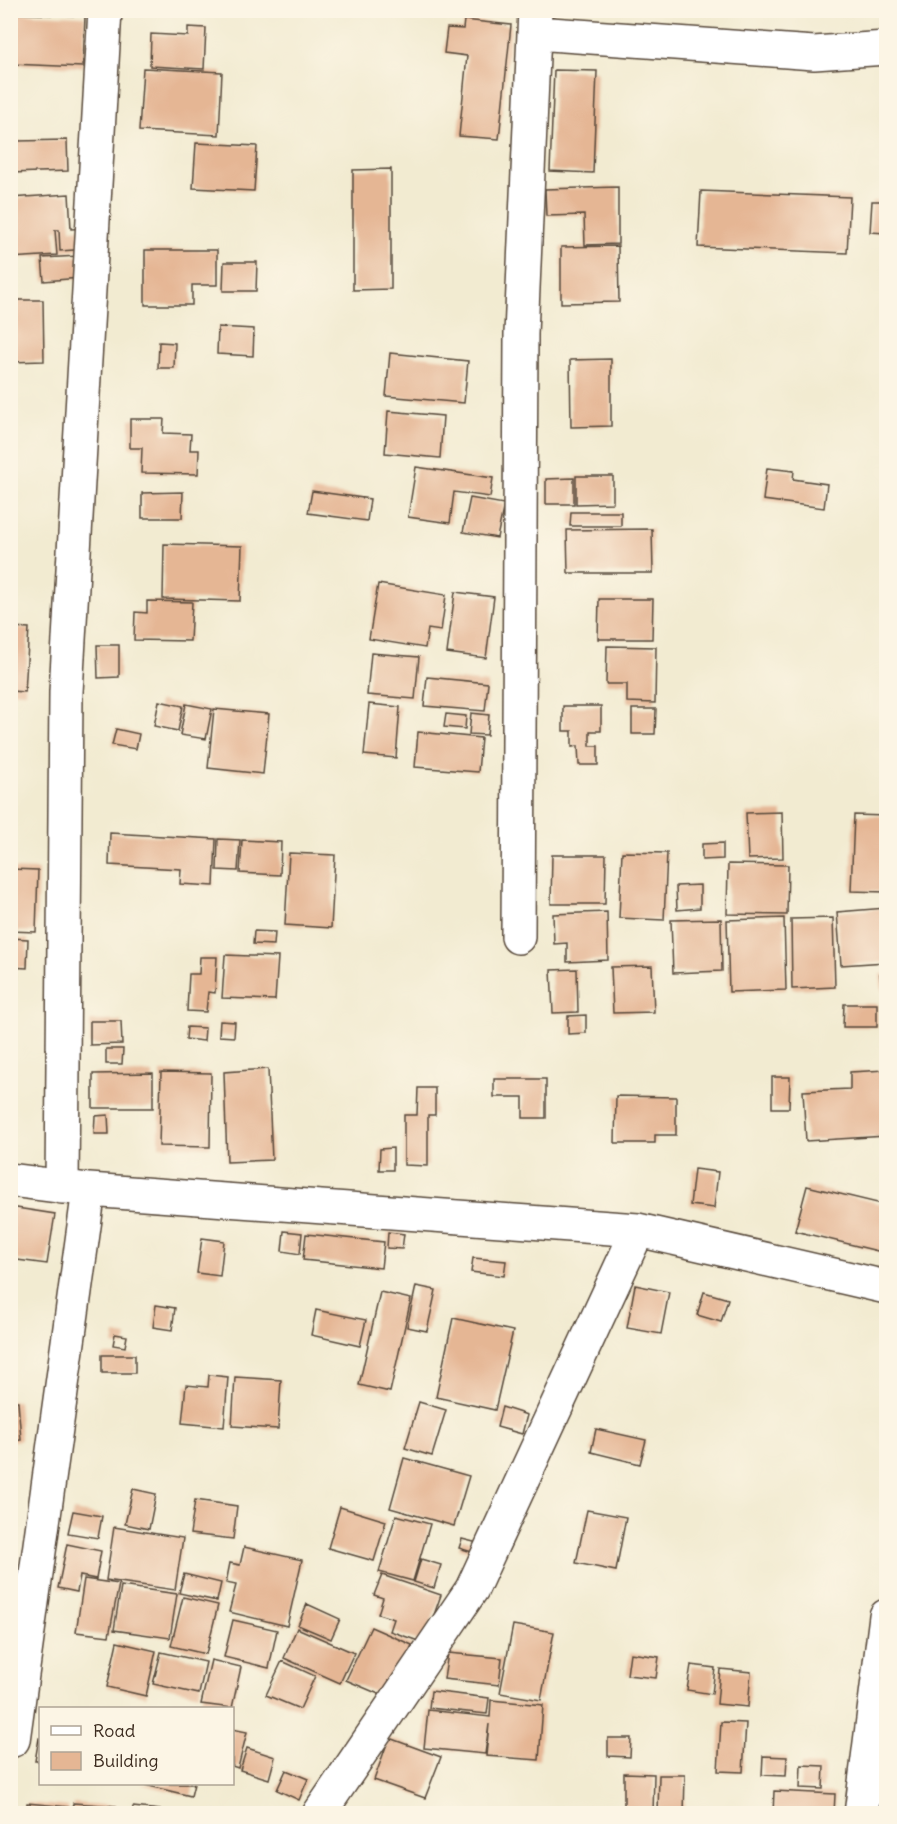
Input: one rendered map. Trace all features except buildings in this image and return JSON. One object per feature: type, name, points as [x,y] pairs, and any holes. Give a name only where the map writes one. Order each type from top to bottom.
[{"type":"street","points":[[13,1740],[76,1189],[66,692],[105,10]]},
{"type":"street","points":[[518,937],[521,334],[535,22],[814,52],[886,48]]},
{"type":"street","points":[[10,1180],[76,1189],[638,1230],[886,1287]]},
{"type":"street","points":[[319,1814],[472,1589],[638,1230]]},
{"type":"street","points":[[861,1814],[886,1616]]}]
